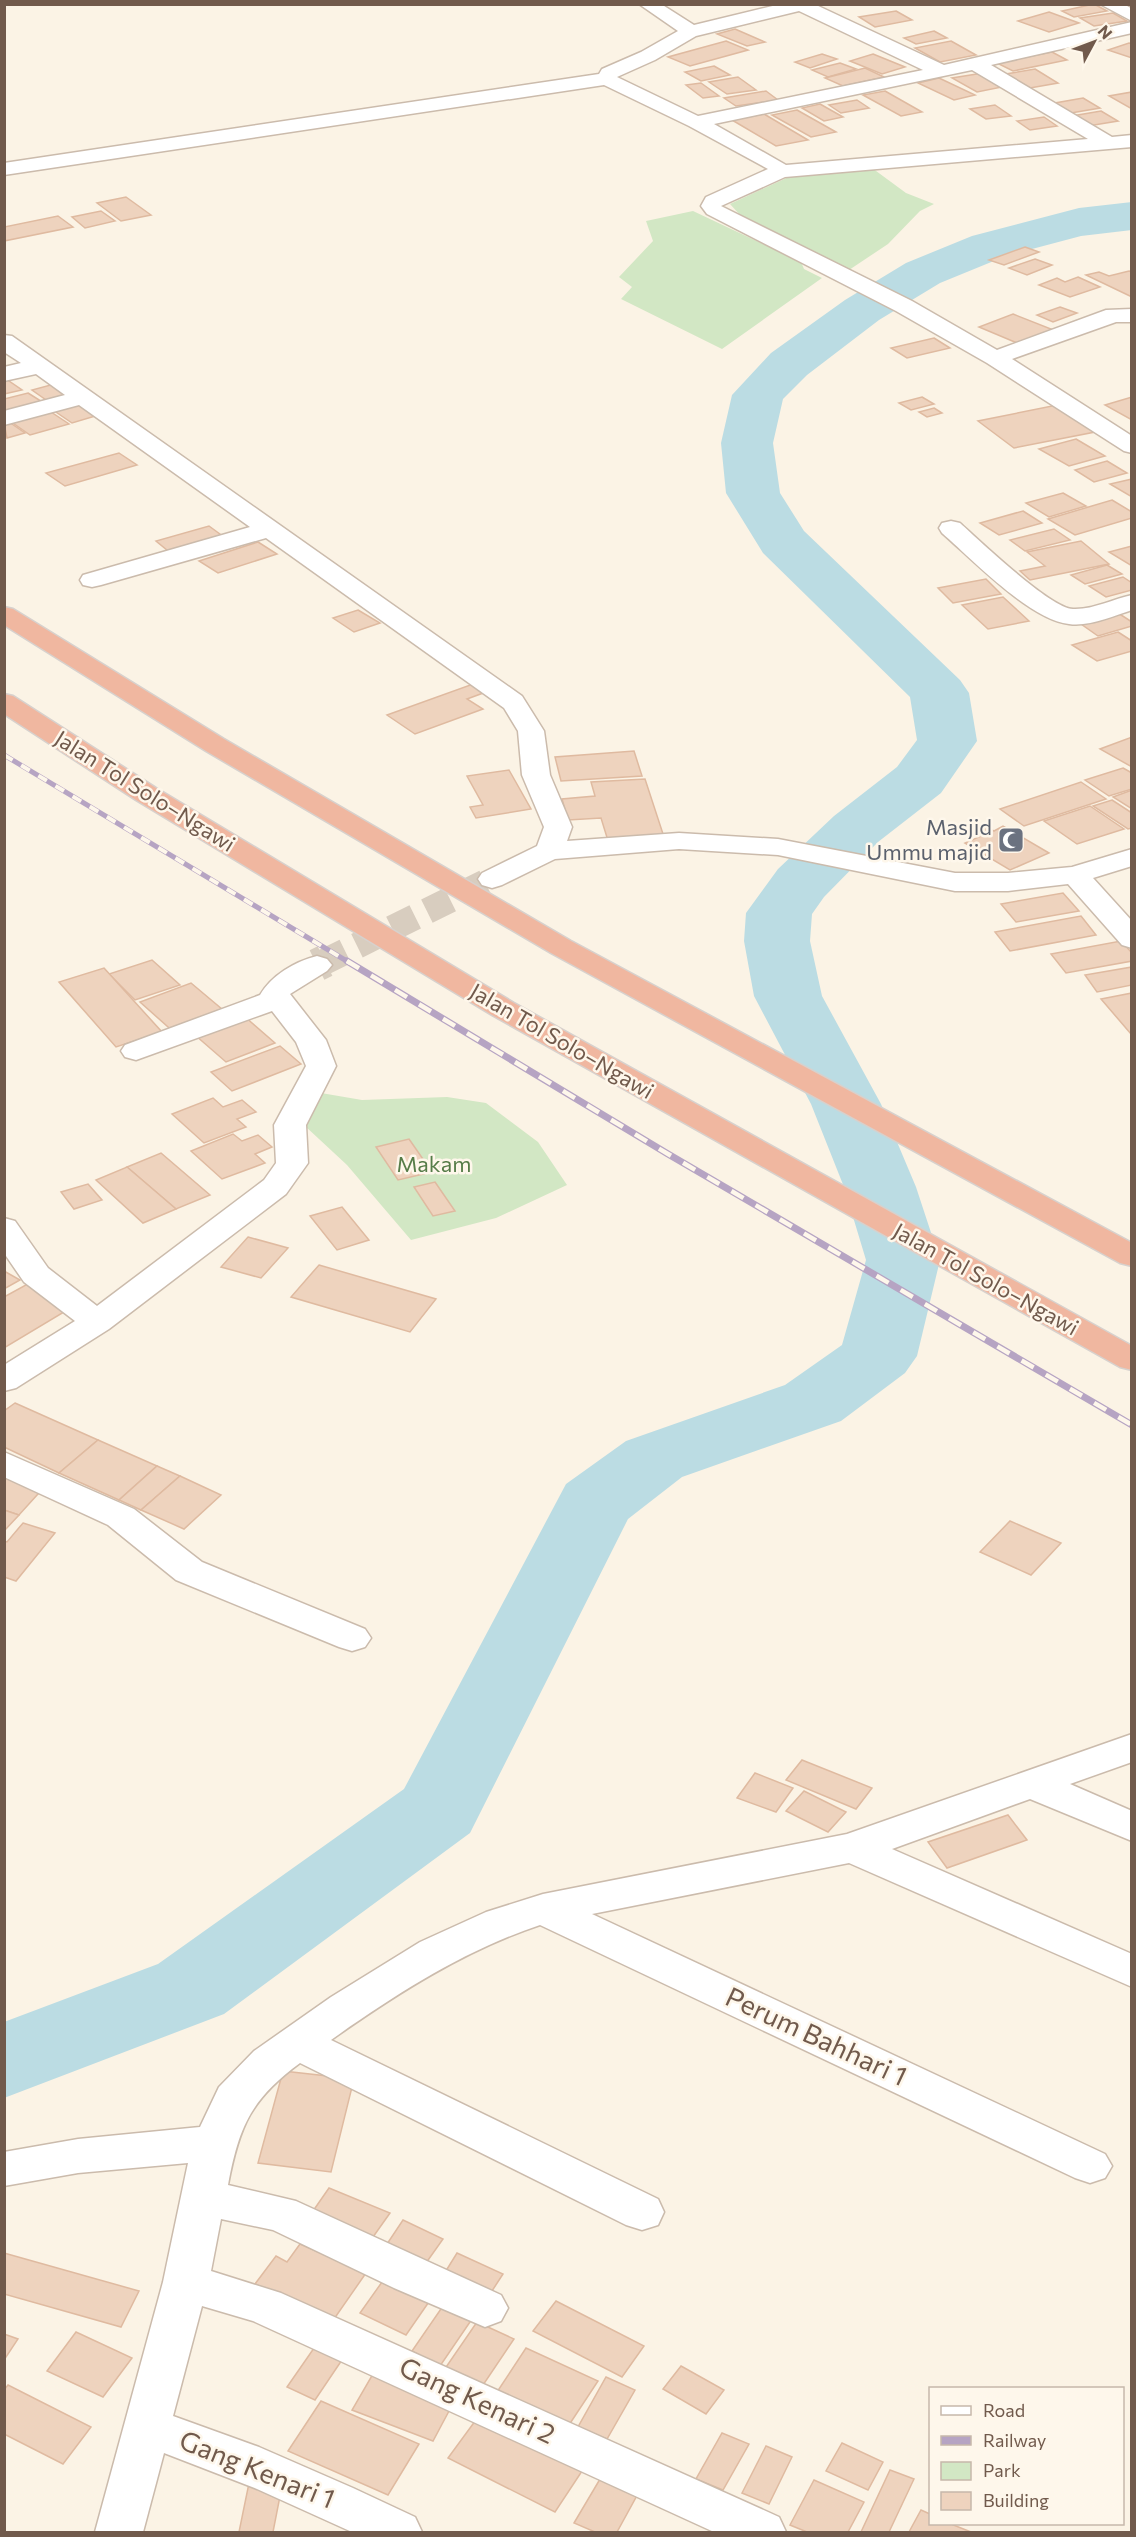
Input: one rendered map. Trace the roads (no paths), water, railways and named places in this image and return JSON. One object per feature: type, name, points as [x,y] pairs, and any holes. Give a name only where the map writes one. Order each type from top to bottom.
[{"type":"highway","points":[[4,614],[215,745],[561,947],[1131,1256]]},
{"type":"highway","name":"Jalan Tol Solo–Ngawi","points":[[4,702],[146,794],[503,1009],[1131,1360]]},
{"type":"street","points":[[648,4],[691,31]]},
{"type":"street","points":[[1109,4],[1131,16]]},
{"type":"street","points":[[610,82],[609,73],[648,56],[691,31],[725,25],[802,5],[939,70]]},
{"type":"street","points":[[696,122],[886,84],[1131,27]]},
{"type":"street","points":[[974,63],[1107,142]]},
{"type":"street","points":[[51,182],[610,82]]},
{"type":"street","points":[[4,169],[209,137],[610,82],[696,122],[778,167],[781,171]]},
{"type":"street","points":[[1131,141],[781,171],[713,201],[712,208],[904,306],[995,358],[1131,446]]},
{"type":"street","points":[[995,358],[1114,315],[1131,316]]},
{"type":"street","points":[[4,341],[85,396],[513,702],[527,719],[534,733],[536,774],[558,827],[549,851]]},
{"type":"street","points":[[4,375],[40,366]]},
{"type":"street","points":[[4,418],[85,396]]},
{"type":"street","points":[[951,528],[996,567],[1058,614],[1077,616],[1131,602]]},
{"type":"street","points":[[92,580],[270,529]]},
{"type":"street","points":[[492,879],[549,851],[679,841],[778,848],[955,882],[1008,882],[1075,875],[1131,857]]},
{"type":"street","points":[[1075,875],[1131,939]]},
{"type":"street","points":[[4,1380],[97,1322],[275,1187],[292,1163],[290,1125],[321,1066],[311,1040],[297,1020],[274,995],[281,985],[317,965]]},
{"type":"street","points":[[136,1051],[276,999]]},
{"type":"street","points":[[4,1228],[36,1275],[97,1322]]},
{"type":"street","points":[[4,1463],[121,1517],[189,1571],[352,1638]]},
{"type":"street","points":[[119,2532],[186,2282],[214,2143],[234,2099],[253,2077],[346,2008],[435,1953],[500,1923],[543,1909],[852,1848],[1131,1747]]},
{"type":"street","points":[[1032,1784],[1131,1827]]},
{"type":"street","points":[[852,1848],[1131,1972]]},
{"type":"street","name":"Perum Bahhari 1","points":[[543,1909],[1090,2166]]},
{"type":"street","points":[[298,2043],[642,2212]]},
{"type":"street","points":[[4,2169],[78,2156],[214,2143]]},
{"type":"street","points":[[203,2197],[280,2214],[332,2236],[410,2276],[485,2308]]},
{"type":"street","name":"Gang Kenari 2","points":[[186,2282],[265,2306],[762,2532]]},
{"type":"street","name":"Gang Kenari 1","points":[[146,2427],[210,2447],[335,2501],[398,2532]]},
{"type":"waterway","points":[[4,2061],[191,1989],[438,1810],[595,1503],[654,1459],[813,1403],[878,1356],[903,1260],[880,1187],[846,1104],[788,996],[777,941],[779,913],[801,883],[856,829],[919,780],[947,741],[939,693],[868,621],[783,541],[753,493],[747,443],[758,395],[789,364],[862,310],[923,273],[989,246],[1079,222],[1132,216]]},
{"type":"tunnel","points":[[322,963],[492,879]]},
{"type":"tunnel","points":[[317,965],[325,961]]},
{"type":"railway","points":[[4,755],[350,963]]},
{"type":"railway","points":[[347,961],[668,1154],[1132,1425]]},
{"type":"place","name":"Masjid Ummu majid","points":[[1011,840]]},
{"type":"park label","name":"Makam","points":[[434,1164]]}]
